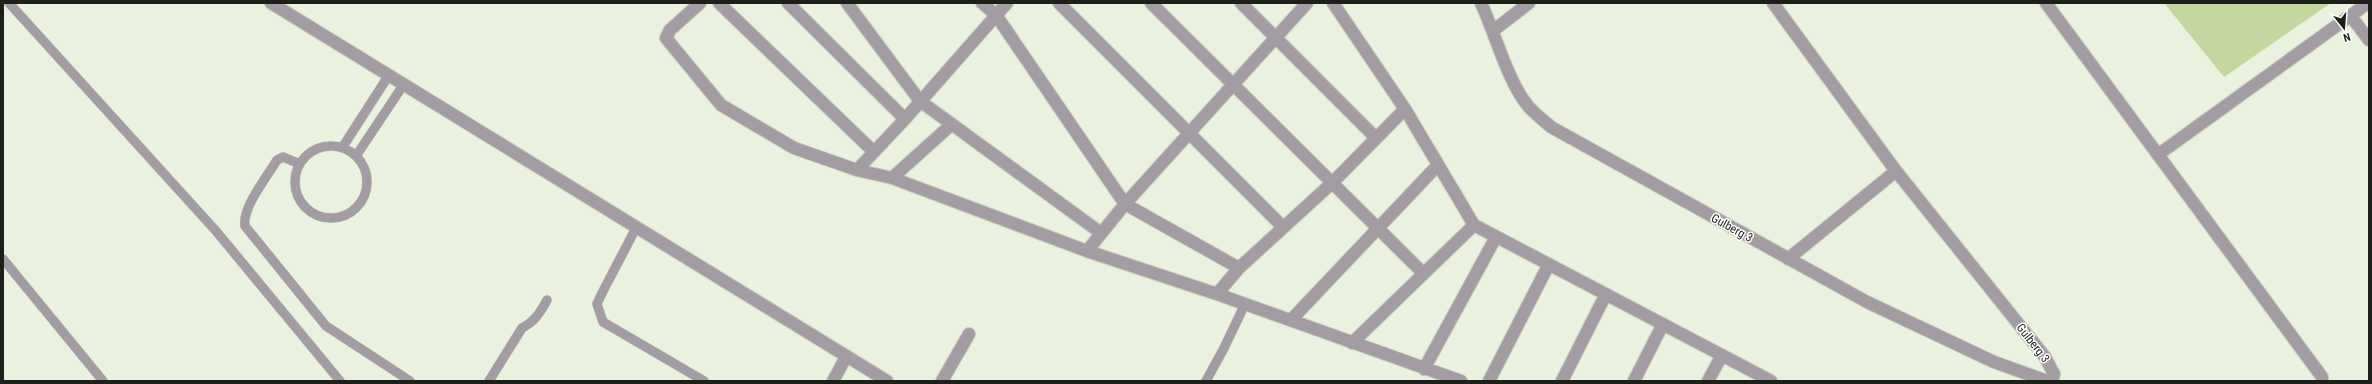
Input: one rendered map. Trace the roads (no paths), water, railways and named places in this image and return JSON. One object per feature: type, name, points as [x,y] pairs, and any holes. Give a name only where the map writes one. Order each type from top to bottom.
[{"type":"street","points":[[271,3],[637,226],[846,357],[887,381]]},
{"type":"street","points":[[700,3],[670,30],[666,38],[721,105],[794,148],[857,170],[892,178],[1087,250],[1217,294],[1461,381]]},
{"type":"street","points":[[719,3],[874,152]]},
{"type":"street","points":[[788,3],[905,119]]},
{"type":"street","points":[[847,3],[920,101],[1101,233]]},
{"type":"street","points":[[982,3],[996,15],[1125,204],[1239,268]]},
{"type":"street","points":[[857,170],[905,119],[1007,3]]},
{"type":"street","points":[[1059,3],[1283,227]]},
{"type":"street","points":[[1151,3],[1423,273]]},
{"type":"street","points":[[1241,3],[1375,137]]},
{"type":"street","points":[[1087,250],[1125,204],[1188,133],[1307,3]]},
{"type":"street","points":[[1333,3],[1405,109],[1437,166],[1474,225],[1722,355],[1753,377],[1771,381]]},
{"type":"street","name":"Gulberg 3","points":[[1481,3],[1494,30],[1514,82],[1528,105],[1551,127],[1867,302],[2008,368],[2048,381]]},
{"type":"street","points":[[1494,30],[1529,3]]},
{"type":"street","name":"Gulberg 3","points":[[1773,3],[1896,171],[2045,357],[2054,374],[2052,381]]},
{"type":"street","points":[[2046,3],[2159,154],[2322,377],[2322,381]]},
{"type":"street","points":[[2159,154],[2368,3]]},
{"type":"street","points":[[2350,15],[2369,40]]},
{"type":"street","points":[[1217,294],[1239,268],[1332,183],[1375,137],[1405,109]]},
{"type":"street","points":[[892,178],[952,124]]},
{"type":"street","points":[[1291,320],[1437,166]]},
{"type":"street","points":[[1788,259],[1896,171]]},
{"type":"street","points":[[1352,343],[1474,225]]},
{"type":"street","points":[[1424,369],[1496,237]]},
{"type":"street","points":[[1489,381],[1549,264]]},
{"type":"street","points":[[1562,381],[1606,294]]},
{"type":"street","points":[[1634,381],[1663,324]]},
{"type":"street","points":[[942,381],[969,334]]},
{"type":"street","points":[[1708,381],[1722,355]]},
{"type":"street","points":[[833,381],[846,357]]},
{"type":"lane","points":[[9,3],[216,231],[340,381]]},
{"type":"lane","points":[[342,148],[389,75]]},
{"type":"lane","points":[[356,156],[404,84]]},
{"type":"lane","points":[[330,146],[342,148],[356,156],[363,167],[366,180],[365,194],[353,209],[335,218],[322,217],[310,211],[300,202],[295,190],[295,176],[300,164],[308,154],[318,148],[330,146]]},
{"type":"lane","points":[[300,164],[283,157],[277,160],[248,208],[244,218],[245,226],[326,326],[410,381]]},
{"type":"lane","points":[[637,226],[599,300],[598,304],[603,322],[704,381]]},
{"type":"lane","points":[[3,259],[103,381]]},
{"type":"lane","points":[[489,381],[522,328],[531,324],[540,313],[547,300]]},
{"type":"lane","points":[[1206,381],[1245,304]]}]
